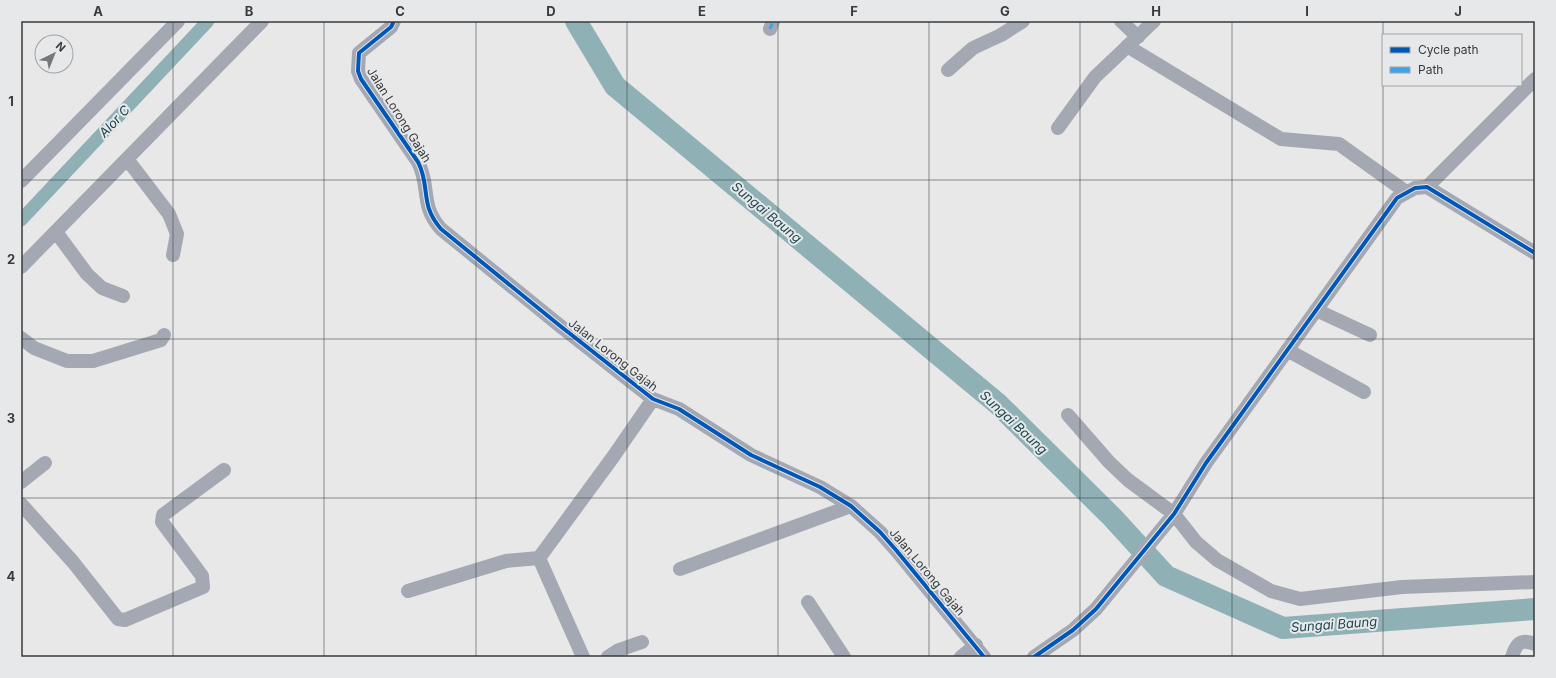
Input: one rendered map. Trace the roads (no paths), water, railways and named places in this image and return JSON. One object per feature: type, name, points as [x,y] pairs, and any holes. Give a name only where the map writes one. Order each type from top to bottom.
[{"type":"street","points":[[21,181],[178,21]]},
{"type":"street","points":[[21,267],[262,21]]},
{"type":"street","name":"Jalan Lorong Gajah","points":[[394,21],[390,27],[359,53],[358,70],[361,79],[422,170],[427,207],[435,221],[552,320],[653,399],[679,409],[751,455],[820,487],[851,506],[880,532],[976,645],[984,657]]},
{"type":"street","points":[[948,70],[973,48],[1001,35],[1022,21]]},
{"type":"street","points":[[1121,21],[1132,42],[1281,138],[1339,144],[1406,192]]},
{"type":"street","points":[[1058,128],[1095,76],[1154,21]]},
{"type":"street","points":[[1427,187],[1535,79]]},
{"type":"street","points":[[127,159],[169,214],[177,234],[173,255]]},
{"type":"street","points":[[1034,657],[1073,630],[1096,609],[1173,515],[1206,463],[1397,198],[1415,188],[1427,187],[1535,253]]},
{"type":"street","points":[[56,232],[87,274],[102,288],[124,296]]},
{"type":"street","points":[[1316,310],[1370,334]]},
{"type":"street","points":[[21,338],[34,348],[67,361],[93,361],[161,340],[164,335]]},
{"type":"street","points":[[1287,350],[1364,392]]},
{"type":"street","points":[[408,591],[506,561],[539,558],[613,457],[653,399]]},
{"type":"street","points":[[1068,415],[1109,462],[1173,515],[1196,542],[1217,560],[1271,591],[1300,599],[1402,587],[1535,582]]},
{"type":"street","points":[[21,482],[46,463]]},
{"type":"street","points":[[22,506],[73,562],[118,619],[125,620],[134,618],[203,587],[202,576],[162,522],[163,515],[224,470]]},
{"type":"street","points":[[680,569],[851,506]]},
{"type":"street","points":[[539,558],[583,657]]},
{"type":"street","points":[[808,602],[844,657]]},
{"type":"street","points":[[1512,657],[1516,646],[1521,642],[1528,641],[1535,644]]},
{"type":"street","points":[[608,657],[619,650],[642,642]]},
{"type":"street","points":[[961,657],[976,645]]},
{"type":"waterway","name":"Alor C","points":[[21,220],[208,21]]},
{"type":"waterway","name":"Sungai Baung","points":[[576,21],[615,86],[998,404],[1113,518],[1166,576],[1283,628],[1535,609]]}]
